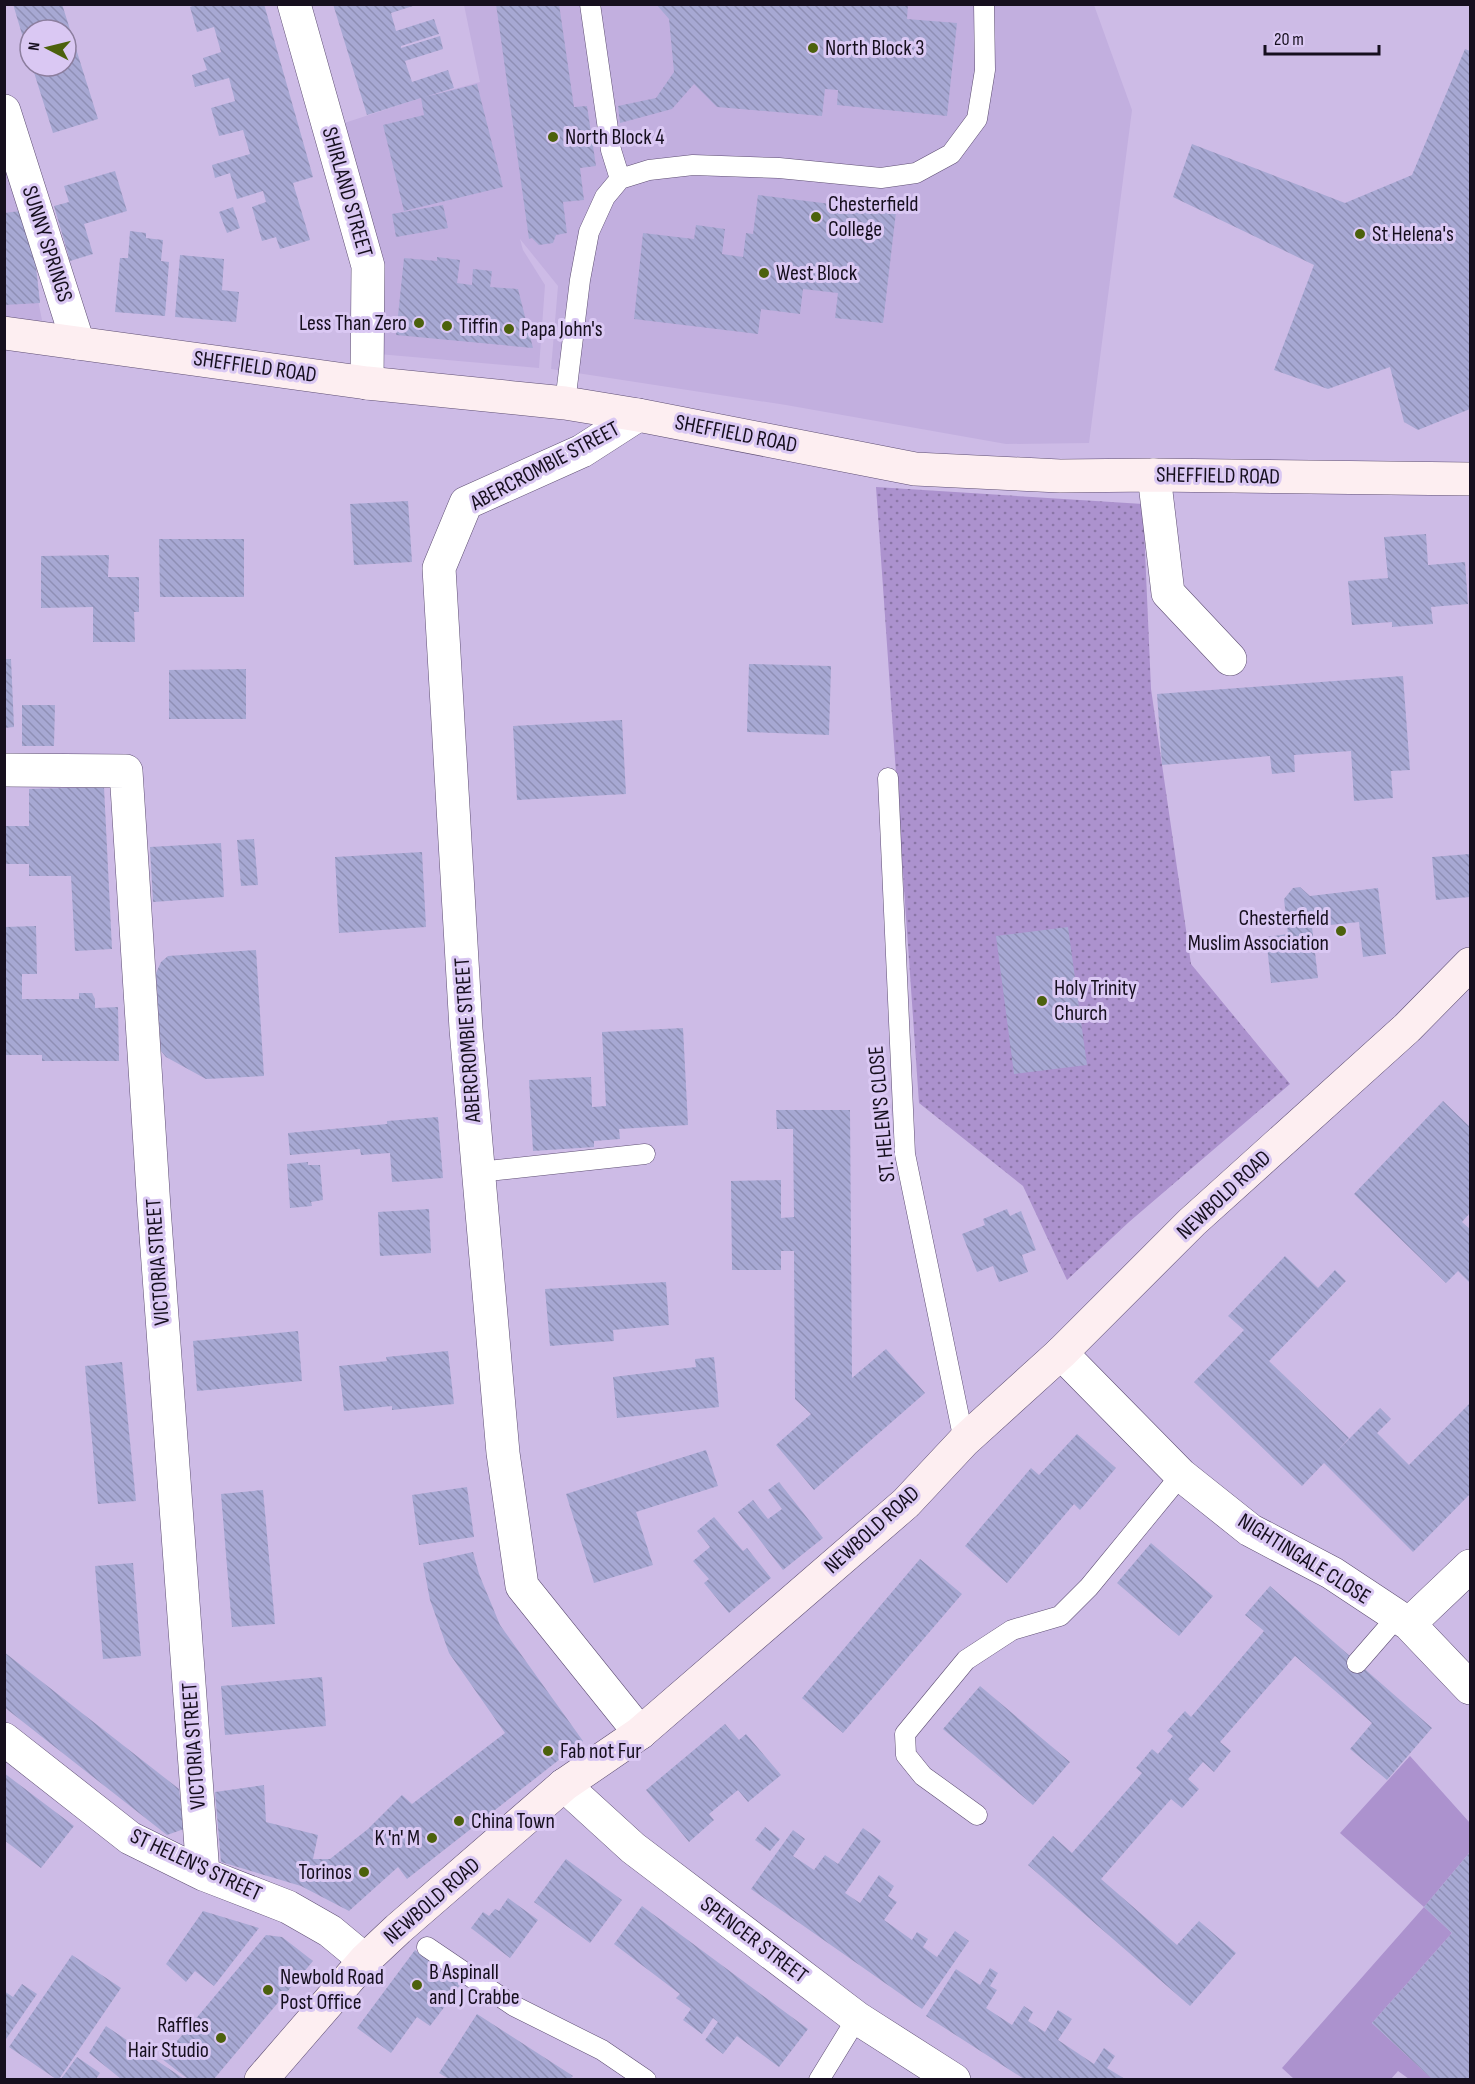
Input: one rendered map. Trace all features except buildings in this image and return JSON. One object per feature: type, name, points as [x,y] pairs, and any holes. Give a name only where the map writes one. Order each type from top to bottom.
[{"type":"main road","name":"SHEFFIELD ROAD","points":[[4,333],[366,383],[565,403],[915,469],[1060,476],[1470,479]]},
{"type":"main road","name":"NEWBOLD ROAD","points":[[261,2079],[365,1960],[564,1785],[640,1733],[906,1503],[964,1441],[1061,1353],[1192,1222],[1407,1028],[1470,964]]},
{"type":"street","name":"SHIRLAND STREET","points":[[294,4],[368,266],[366,383]]},
{"type":"street","name":"SUNNY SPRINGS","points":[[4,111],[78,342]]},
{"type":"street","name":"ABERCROMBIE STREET","points":[[638,415],[582,451],[466,503],[439,568],[466,1029],[503,1453],[522,1586],[640,1733]]},
{"type":"street","points":[[1154,475],[1168,593],[1230,659]]},
{"type":"street","name":"VICTORIA STREET","points":[[4,770],[126,771],[154,1208],[203,1874]]},
{"type":"street","name":"NIGHTINGALE CLOSE","points":[[1061,1353],[1181,1475],[1250,1530],[1332,1573],[1403,1620],[1470,1688]]},
{"type":"street","points":[[1403,1620],[1470,1566]]},
{"type":"street","name":"ST HELEN'S STREET","points":[[4,1739],[130,1838],[203,1874],[288,1907],[330,1931],[365,1960]]},
{"type":"street","name":"SPENCER STREET","points":[[564,1785],[633,1848],[857,2018],[954,2079]]},
{"type":"lane","points":[[590,4],[611,150],[620,179]]},
{"type":"lane","points":[[565,403],[589,232],[605,197],[620,179],[649,170],[693,165],[779,168],[881,178],[916,173],[951,154],[977,119],[985,70],[984,4]]},
{"type":"lane","name":"ST. HELEN'S CLOSE","points":[[888,778],[905,1154],[964,1441]]},
{"type":"lane","points":[[479,1172],[645,1154]]},
{"type":"lane","points":[[977,1815],[922,1776],[906,1755],[905,1734],[966,1660],[1012,1630],[1060,1616],[1089,1587],[1181,1475]]},
{"type":"lane","points":[[1357,1663],[1403,1620]]},
{"type":"lane","points":[[427,1947],[514,2006],[602,2050],[646,2079]]},
{"type":"lane","points":[[819,2079],[857,2018]]},
{"type":"shaded area","name":"Chesterfield College","points":[[464,5],[1094,5],[1132,110],[1089,443],[1006,444],[786,405],[551,369],[558,286],[520,239],[523,250],[545,285],[539,368],[367,353],[329,128],[421,98],[480,82]]},
{"type":"shaded area","points":[[4,164],[20,211],[43,325],[5,319]]},
{"type":"shaded area","points":[[876,487],[1143,504],[1151,689],[1191,964],[1290,1084],[1129,1222],[1067,1280],[1023,1186],[919,1103]]},
{"type":"shaded area","points":[[1410,1756],[1470,1823],[1470,1852],[1424,1907],[1340,1833]]},
{"type":"shaded area","points":[[1424,1907],[1452,1933],[1372,2023],[1432,2079],[1409,2079],[1398,2071],[1391,2079],[1294,2079],[1282,2068]]},
{"type":"place","name":"North Block 3","points":[[813,48]]},
{"type":"place","name":"North Block 4","points":[[553,137]]},
{"type":"place","name":"Chesterfield College","points":[[816,217]]},
{"type":"place","name":"St Helena's","points":[[1360,234]]},
{"type":"place","name":"West Block","points":[[764,273]]},
{"type":"place","name":"Less Than Zero","points":[[419,323]]},
{"type":"place","name":"Tiffin","points":[[447,326]]},
{"type":"place","name":"Papa John's","points":[[509,329]]},
{"type":"place","name":"Chesterfield Muslim Association","points":[[1341,931]]},
{"type":"place","name":"Holy Trinity Church","points":[[1042,1001]]},
{"type":"place","name":"Fab not Fur","points":[[548,1751]]},
{"type":"place","name":"China Town","points":[[459,1821]]},
{"type":"place","name":"K 'n' M","points":[[432,1838]]},
{"type":"place","name":"Torinos","points":[[364,1872]]},
{"type":"place","name":"B Aspinall and J Crabbe","points":[[417,1985]]},
{"type":"place","name":"Newbold Road Post Office","points":[[268,1990]]},
{"type":"place","name":"Raffles Hair Studio","points":[[221,2038]]}]
